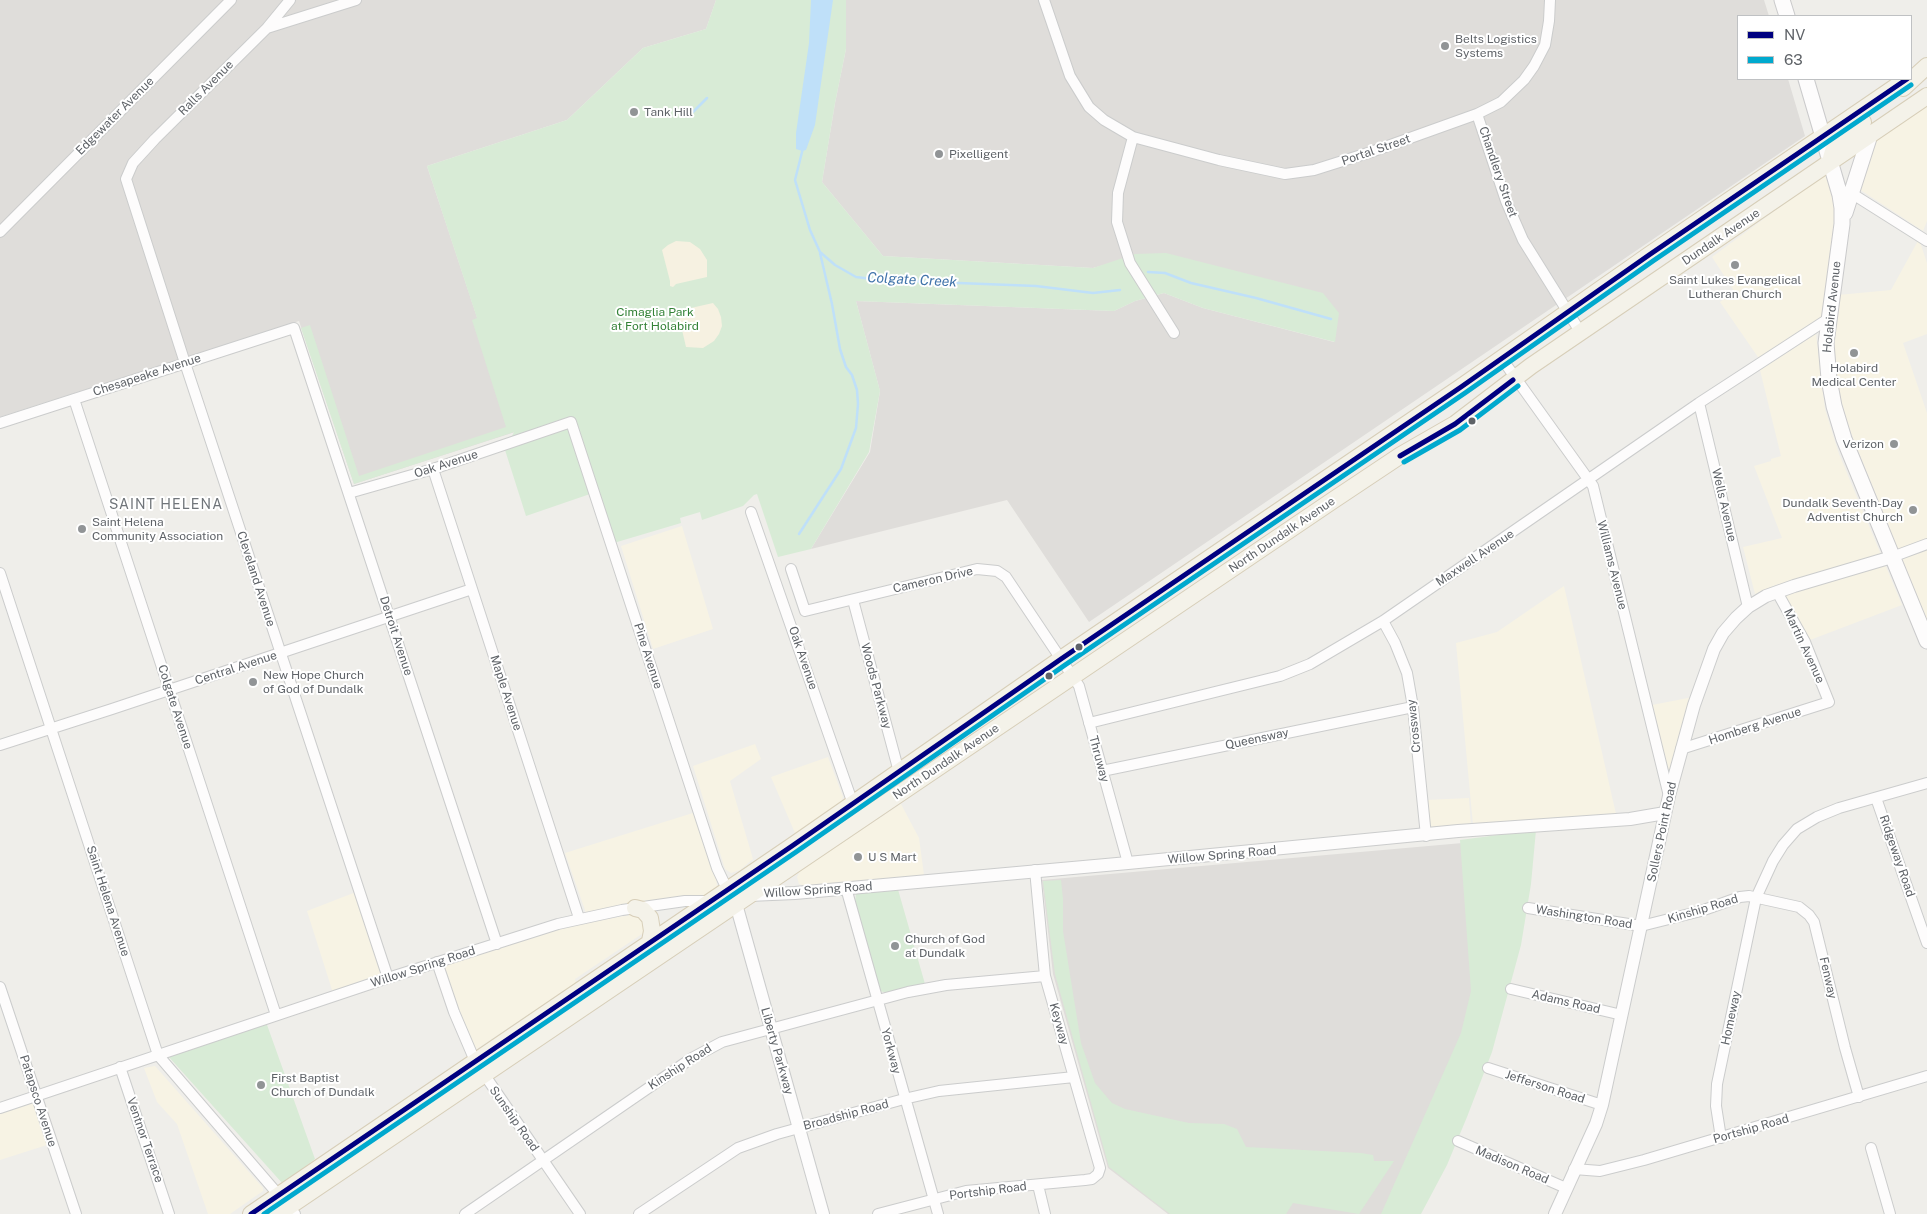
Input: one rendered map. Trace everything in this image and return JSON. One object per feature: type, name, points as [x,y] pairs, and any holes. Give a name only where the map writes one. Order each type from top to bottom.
[{"type":"main road","points":[[1782,0],[1787,15]]},
{"type":"main road","points":[[1912,75],[1927,66]]},
{"type":"main road","points":[[1830,162],[1833,151],[1844,136],[1878,112],[1927,66]]},
{"type":"main road","name":"Holabird Avenue","points":[[1806,80],[1840,195],[1842,224],[1826,343],[1827,364],[1834,406],[1844,439],[1927,641]]},
{"type":"main road","name":"Dundalk Avenue","points":[[1502,359],[1567,312],[1906,80]]},
{"type":"main road","name":"Dundalk Avenue","points":[[1516,378],[1927,96]]},
{"type":"main road","points":[[1842,224],[1870,135]]},
{"type":"main road","name":"North Dundalk Avenue","points":[[250,1214],[285,1207],[650,942],[710,901],[735,896],[853,804],[1061,659],[1502,359]]},
{"type":"main road","name":"North Dundalk Avenue","points":[[479,1067],[735,896],[1074,678],[1402,455],[1455,424],[1516,378]]},
{"type":"main road","points":[[635,908],[643,910],[650,918],[652,931],[650,942]]},
{"type":"street","name":"Edgewater Avenue","points":[[0,232],[231,0]]},
{"type":"street","name":"Ralls Avenue","points":[[126,179],[133,163],[266,28],[290,0]]},
{"type":"street","points":[[266,28],[356,0]]},
{"type":"street","name":"Portal Street","points":[[1044,0],[1070,76],[1089,107],[1104,120],[1133,137],[1252,168],[1279,173],[1314,170],[1491,108],[1512,93],[1534,66],[1548,33],[1550,0]]},
{"type":"street","name":"Chandlery Street","points":[[1477,114],[1506,201],[1523,240],[1581,333]]},
{"type":"street","points":[[1133,137],[1118,192],[1116,213],[1118,226],[1130,263],[1174,333]]},
{"type":"street","name":"Cleveland Avenue","points":[[126,179],[388,978]]},
{"type":"street","points":[[1851,193],[1927,242]]},
{"type":"street","name":"Maxwell Avenue","points":[[1089,723],[1292,672],[1339,649],[1383,621],[1699,403],[1828,319]]},
{"type":"street","name":"Chesapeake Avenue","points":[[0,423],[294,328]]},
{"type":"street","name":"Detroit Avenue","points":[[294,328],[497,944]]},
{"type":"street","name":"Williams Avenue","points":[[1502,359],[1593,486],[1669,796]]},
{"type":"street","name":"Colgate Avenue","points":[[74,399],[276,1015]]},
{"type":"street","name":"Wells Avenue","points":[[1699,403],[1748,607]]},
{"type":"street","name":"Oak Avenue","points":[[349,494],[571,422]]},
{"type":"street","name":"Pine Avenue","points":[[571,422],[717,868],[735,896]]},
{"type":"street","name":"Maple Avenue","points":[[432,468],[579,918]]},
{"type":"street","name":"Oak Avenue","points":[[751,512],[853,804]]},
{"type":"street","points":[[1892,557],[1927,544]]},
{"type":"street","name":"Sollers Point Road","points":[[1556,1214],[1574,1169],[1596,1124],[1602,1105],[1669,796],[1681,749],[1704,674],[1714,649],[1730,625],[1748,607],[1777,592],[1892,557]]},
{"type":"street","name":"Cameron Drive","points":[[791,569],[805,611],[971,570],[989,569],[997,571],[1011,582],[1061,659]]},
{"type":"street","name":"Saint Helena Avenue","points":[[0,572],[158,1055],[285,1207]]},
{"type":"street","name":"Central Avenue","points":[[0,745],[472,589]]},
{"type":"street","name":"Martin Avenue","points":[[1777,592],[1805,642],[1829,702]]},
{"type":"street","name":"Woods Parkway","points":[[853,600],[899,772]]},
{"type":"street","name":"Crossway","points":[[1383,621],[1402,658],[1407,673],[1413,707],[1426,836]]},
{"type":"street","name":"Thruway","points":[[1061,659],[1079,686],[1128,863]]},
{"type":"street","name":"Homberg Avenue","points":[[1681,749],[1829,702]]},
{"type":"street","name":"Queensway","points":[[1102,771],[1413,707]]},
{"type":"street","name":"Kinship Road","points":[[1641,926],[1700,911],[1740,897],[1749,896],[1756,898],[1773,861],[1783,845],[1797,829],[1828,812],[1927,783]]},
{"type":"street","name":"Ridgeway Road","points":[[1876,798],[1927,944]]},
{"type":"street","name":"Willow Spring Road","points":[[735,896],[846,888],[1538,825],[1630,819],[1665,813]]},
{"type":"street","name":"Keyway","points":[[1035,870],[1045,976],[1100,1168],[1098,1174]]},
{"type":"street","name":"Yorkway","points":[[846,888],[938,1214]]},
{"type":"street","name":"Liberty Parkway","points":[[735,896],[770,1029],[823,1214]]},
{"type":"street","name":"Fenway","points":[[1756,898],[1799,907],[1814,922],[1844,1048],[1859,1097]]},
{"type":"street","name":"Homeway","points":[[1721,1138],[1717,1123],[1716,1094],[1756,898]]},
{"type":"street","name":"Willow Spring Road","points":[[0,1108],[388,978],[579,918],[685,901],[710,901]]},
{"type":"street","name":"Washington Road","points":[[1528,908],[1641,926]]},
{"type":"street","name":"Sunship Road","points":[[437,962],[454,1012],[479,1067],[580,1214]]},
{"type":"street","name":"Kinship Road","points":[[465,1214],[701,1052],[722,1042],[908,992],[946,985],[1045,976]]},
{"type":"street","name":"Patapsco Avenue","points":[[0,988],[76,1214]]},
{"type":"street","name":"Adams Road","points":[[1511,989],[1622,1015]]},
{"type":"street","name":"Ventnor Terrace","points":[[120,1067],[169,1214]]},
{"type":"street","name":"Jefferson Road","points":[[1488,1068],[1602,1105]]},
{"type":"street","name":"Portship Road","points":[[1574,1169],[1600,1171],[1721,1138],[1927,1076]]},
{"type":"street","name":"Broadship Road","points":[[639,1214],[738,1148],[799,1127],[904,1099],[947,1090],[1074,1077]]},
{"type":"street","name":"Madison Road","points":[[1458,1142],[1566,1188]]},
{"type":"street","points":[[1871,1148],[1890,1214]]},
{"type":"street","name":"Portship Road","points":[[878,1214],[966,1190],[1085,1180],[1092,1179],[1098,1174]]},
{"type":"street","points":[[1038,1185],[1045,1214]]},
{"type":"shaded area","points":[[0,0],[716,0],[706,29],[643,48],[567,120],[427,166],[515,432],[354,484],[299,321],[0,417]]},
{"type":"shaded area","points":[[846,0],[1764,0],[1769,15],[1737,15],[1737,80],[1788,80],[1805,136],[1089,622],[1007,500],[811,549],[870,452],[880,391],[856,301],[1114,311],[1135,301],[1164,293],[1203,308],[1334,342],[1338,313],[1112,263],[1093,268],[883,256],[822,182],[846,49]]},
{"type":"shaded area","points":[[1927,103],[1927,221],[1923,231],[1859,189],[1871,141]]},
{"type":"shaded area","points":[[1829,171],[1835,212],[1822,317],[1760,360],[1720,302],[1734,291],[1712,257]]},
{"type":"shaded area","points":[[1919,239],[1927,263],[1927,334],[1903,343],[1927,413],[1927,621],[1847,423],[1837,385],[1834,355],[1838,295],[1891,290]]},
{"type":"shaded area","points":[[1816,334],[1825,409],[1839,454],[1902,605],[1810,640],[1778,584],[1755,594],[1743,547],[1782,538],[1754,466],[1781,456],[1760,370]]},
{"type":"shaded area","points":[[682,526],[713,629],[653,649],[621,546]]},
{"type":"shaded area","points":[[1564,586],[1616,814],[1473,825],[1456,643],[1497,632]]},
{"type":"shaded area","points":[[1693,697],[1673,770],[1667,769],[1652,705]]},
{"type":"shaded area","points":[[755,744],[761,759],[730,781],[753,859],[740,870],[731,873],[725,869],[693,766]]},
{"type":"shaded area","points":[[828,757],[843,797],[841,802],[795,833],[771,777]]},
{"type":"shaded area","points":[[1469,798],[1471,826],[1432,829],[1428,826],[1426,800]]},
{"type":"shaded area","points":[[901,804],[919,838],[924,875],[805,886],[799,884],[797,877],[800,871]]},
{"type":"shaded area","points":[[696,812],[716,877],[717,886],[715,890],[707,896],[647,901],[586,913],[565,853]]},
{"type":"shaded area","points":[[1508,839],[1466,1036],[1387,1214],[1168,1214],[1108,1168],[1053,974],[1042,880]]},
{"type":"shaded area","points":[[356,892],[384,975],[333,993],[307,911]]},
{"type":"shaded area","points":[[635,914],[640,915],[646,929],[642,934],[575,979],[576,983],[475,1050],[442,965],[557,928],[558,930]]},
{"type":"shaded area","points":[[155,1066],[263,1188],[263,1191],[230,1214],[208,1214],[177,1124],[157,1102],[144,1068]]},
{"type":"shaded area","points":[[35,1101],[50,1144],[0,1160],[0,1113]]},
{"type":"green space","name":"Cimaglia Park at Fort Holabird","points":[[716,0],[846,0],[846,49],[822,182],[883,256],[1093,268],[1135,254],[1166,253],[1323,293],[1339,313],[1335,342],[1203,308],[1164,293],[1135,301],[1114,311],[856,301],[880,391],[869,452],[811,549],[778,557],[757,494],[743,506],[702,520],[700,512],[680,518],[681,523],[607,545],[590,494],[526,516],[505,450],[514,432],[354,484],[301,328],[310,325],[359,476],[506,427],[472,320],[477,318],[427,166],[567,120],[643,48],[706,29]]},
{"type":"green space","points":[[1536,830],[1531,884],[1521,945],[1492,1052],[1467,1117],[1447,1165],[1421,1214],[1381,1214],[1461,1033],[1471,991],[1460,840]]},
{"type":"green space","points":[[1061,880],[1063,931],[1081,1043],[1095,1083],[1112,1103],[1125,1109],[1189,1123],[1224,1124],[1237,1129],[1246,1147],[1361,1153],[1373,1155],[1374,1161],[1394,1161],[1359,1214],[1293,1203],[1286,1214],[1170,1214],[1109,1167],[1055,974],[1043,881]]},
{"type":"green space","points":[[897,886],[925,984],[887,993],[880,991],[855,902],[856,893]]},
{"type":"green space","points":[[266,1022],[315,1159],[283,1184],[168,1056]]},
{"type":"sand","points":[[676,241],[690,242],[700,249],[707,260],[707,277],[676,284],[673,287],[670,286],[662,250]]},
{"type":"sand","points":[[713,303],[721,317],[722,326],[719,334],[714,341],[703,348],[686,347],[676,311],[678,309],[682,310]]},
{"type":"water","points":[[811,0],[833,0],[815,125],[806,150],[802,151],[796,149],[796,133],[809,43]]},
{"type":"waterway","points":[[693,112],[707,98]]},
{"type":"waterway","name":"Colgate Creek","points":[[803,148],[795,180],[810,230],[820,252],[835,265],[856,277],[881,280],[1036,286],[1093,293],[1120,290]]},
{"type":"waterway","points":[[799,534],[841,469],[856,428],[858,404],[857,390],[840,349],[820,253]]},
{"type":"waterway","name":"Colgate Creek","points":[[1148,272],[1165,273],[1191,283],[1256,298],[1331,319]]},
{"type":"transit line","name":"NV","points":[[251,1214],[792,846],[1061,659],[1461,387],[1649,255],[1906,80]]},
{"type":"transit line","name":"63","points":[[264,1214],[796,852],[1065,665],[1465,393],[1653,261],[1911,85]]},
{"type":"transit line","name":"NV","points":[[1400,456],[1455,424],[1513,380]]},
{"type":"transit line","name":"63","points":[[1404,462],[1460,430],[1518,386]]},
{"type":"place","name":"Belts Logistics Systems","points":[[1445,46]]},
{"type":"place","name":"Tank Hill","points":[[634,112]]},
{"type":"place","name":"Pixelligent","points":[[939,154]]},
{"type":"place","name":"Saint Lukes Evangelical Lutheran Church","points":[[1735,265]]},
{"type":"place","name":"Holabird Medical Center","points":[[1854,353]]},
{"type":"place","name":"Verizon","points":[[1894,444]]},
{"type":"place","name":"Dundalk Seventh-Day Adventist Church","points":[[1913,510]]},
{"type":"place","name":"Saint Helena Community Association","points":[[82,529]]},
{"type":"place","name":"New Hope Church of God of Dundalk","points":[[253,682]]},
{"type":"place","name":"U S Mart","points":[[858,857]]},
{"type":"place","name":"Church of God at Dundalk","points":[[895,946]]},
{"type":"place","name":"First Baptist Church of Dundalk","points":[[261,1085]]},
{"type":"district","name":"SAINT HELENA","points":[[166,505]]}]
